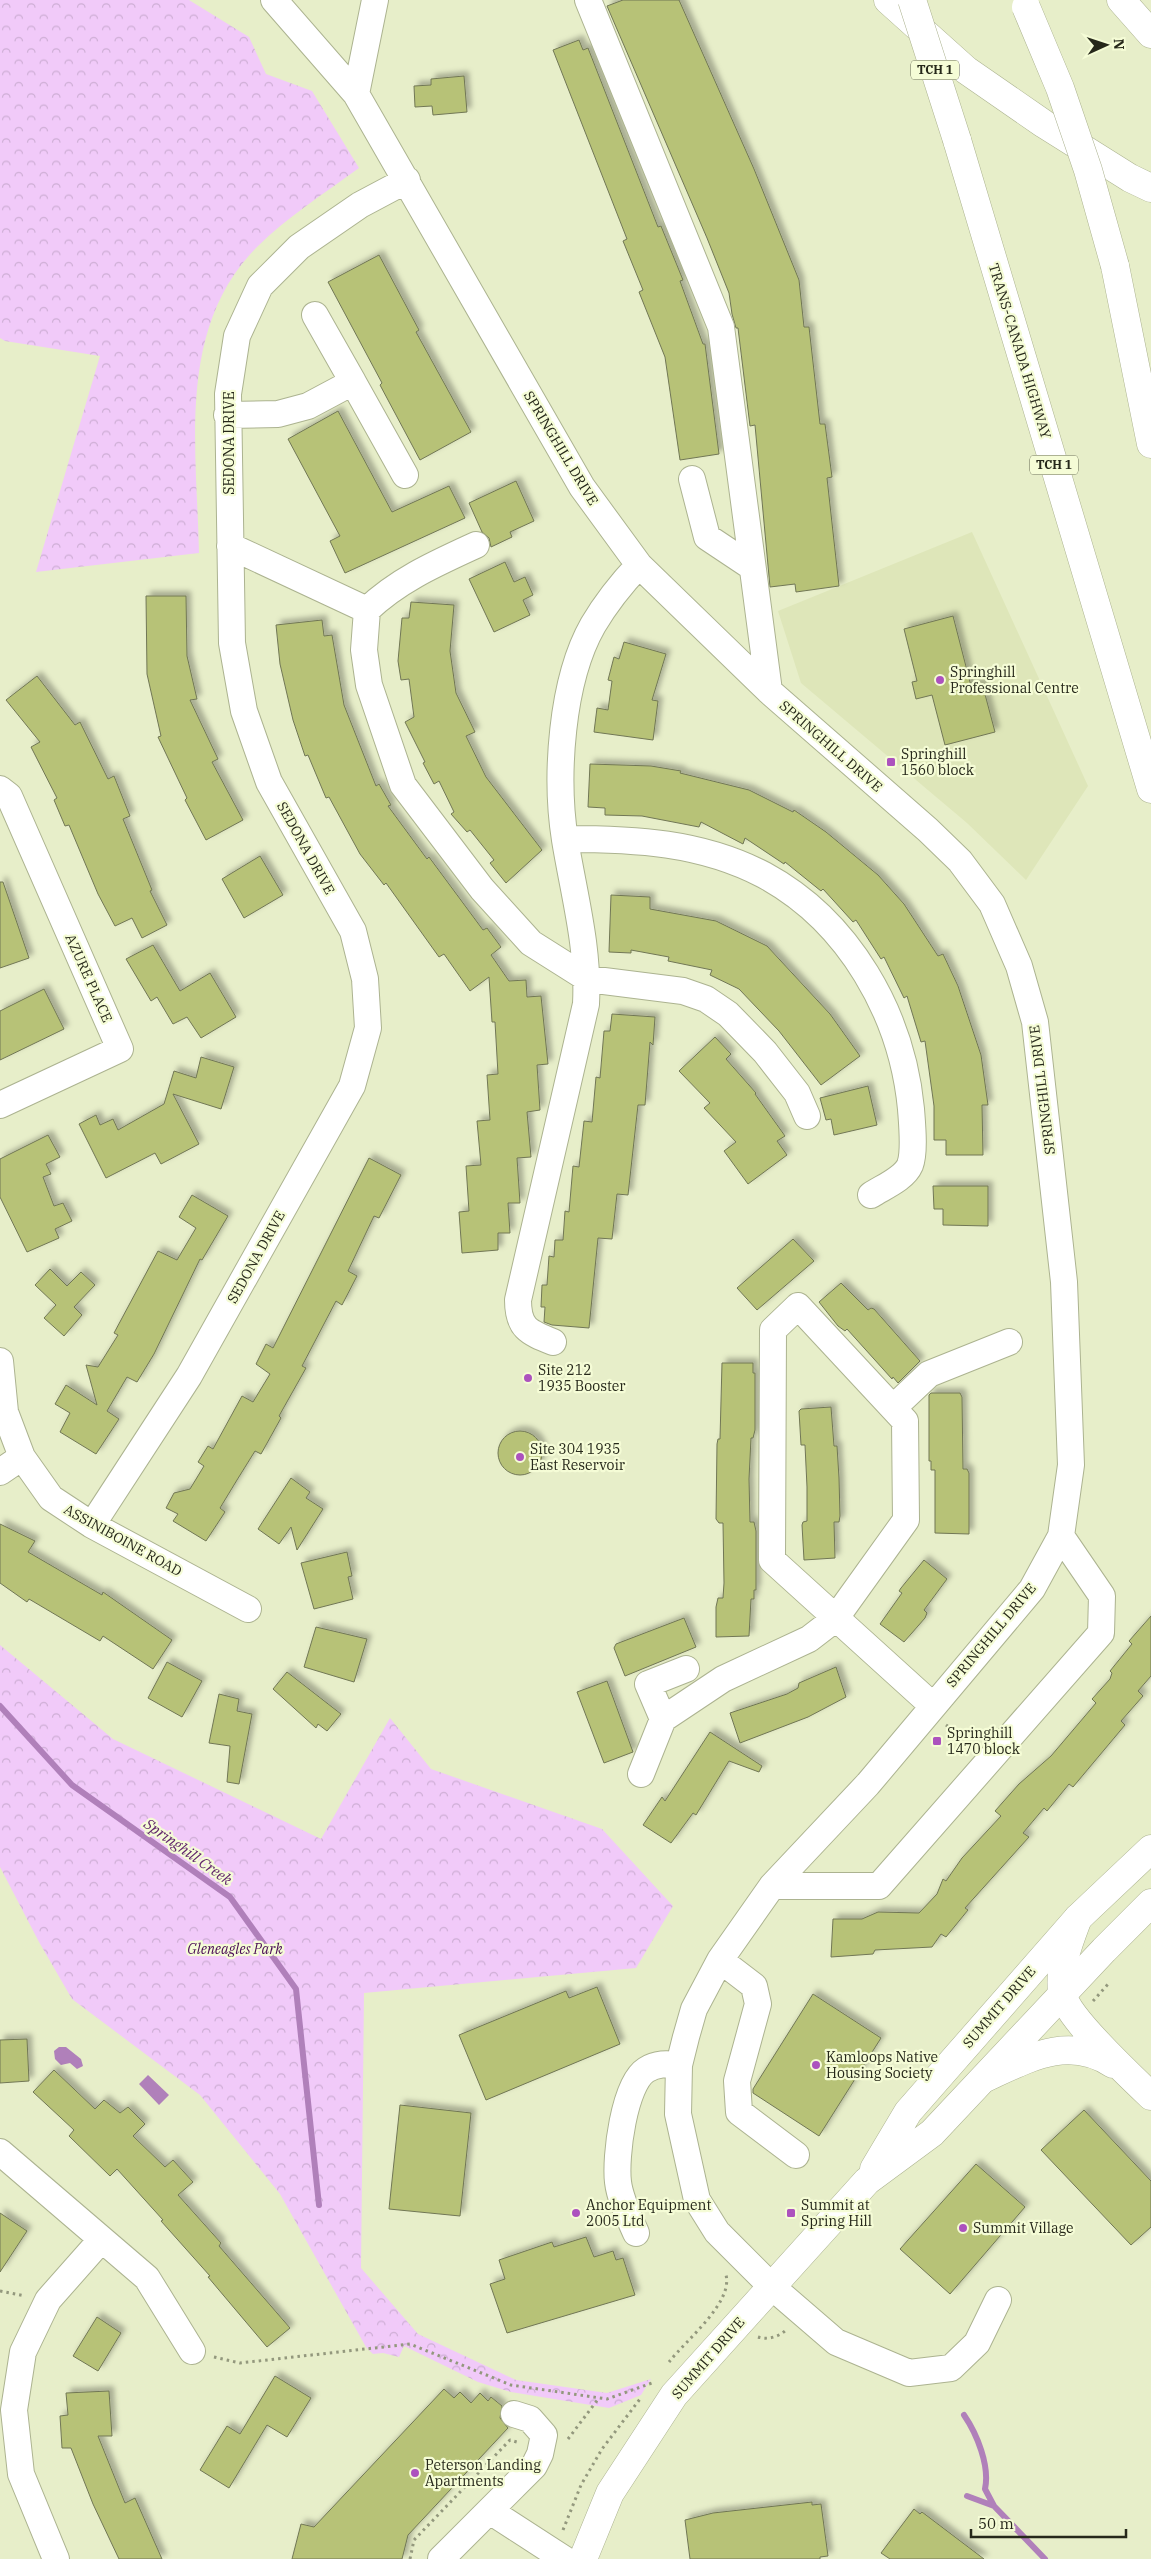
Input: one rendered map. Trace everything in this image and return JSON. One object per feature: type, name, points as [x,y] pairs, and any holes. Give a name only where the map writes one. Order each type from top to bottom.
[{"type":"main road","points":[[888,0],[966,70],[1044,124],[1130,178],[1151,188]]},
{"type":"main road","name":"TRANS-CANADA HIGHWAY","points":[[912,0],[957,140],[1151,789]]},
{"type":"main road","points":[[1121,0],[1151,34]]},
{"type":"main road","points":[[1024,3],[1060,88],[1088,170],[1115,266],[1151,444]]},
{"type":"main road","name":"SUMMIT DRIVE","points":[[867,2181],[908,2112],[1078,1918],[1151,1849]]},
{"type":"main road","name":"SUMMIT DRIVE","points":[[583,2559],[610,2494],[641,2442],[674,2395],[867,2181],[932,2132],[1151,1903]]},
{"type":"main road","points":[[1078,1918],[1064,1957],[1062,1994],[1076,2018],[1151,2096]]},
{"type":"main road","points":[[985,2078],[1030,2058],[1065,2048],[1084,2050],[1102,2056],[1127,2073]]},
{"type":"street","name":"SPRINGHILL DRIVE","points":[[274,0],[356,94],[582,487],[639,565],[769,691],[928,830],[960,861],[992,904],[1019,966],[1035,1022],[1064,1282],[1071,1465],[1061,1536],[1032,1589],[932,1705],[868,1784],[772,1886],[720,1960],[694,2009],[679,2064],[678,2114],[697,2200],[717,2232],[771,2286],[836,2342],[909,2373],[951,2368],[977,2343],[998,2300]]},
{"type":"street","points":[[356,94],[375,0]]},
{"type":"street","points":[[588,0],[721,327],[769,691]]},
{"type":"street","name":"SEDONA DRIVE","points":[[92,1525],[189,1376],[352,1086],[368,1028],[366,979],[352,931],[269,782],[244,711],[232,643],[228,394],[238,336],[260,286],[299,247],[360,205],[407,180]]},
{"type":"street","points":[[315,315],[404,475]]},
{"type":"street","points":[[228,416],[278,414],[308,406],[352,382]]},
{"type":"street","points":[[692,479],[707,537],[752,568]]},
{"type":"street","points":[[476,544],[414,574],[380,597],[367,610],[364,650],[369,685],[403,785],[482,889],[531,943],[588,979],[658,986],[683,991],[706,999],[728,1014],[765,1052],[797,1093],[807,1116]]},
{"type":"street","points":[[230,546],[367,610]]},
{"type":"street","points":[[552,1342],[530,1333],[522,1324],[518,1313],[518,1300],[586,1004],[588,979],[580,911],[565,839],[560,787],[564,726],[575,672],[592,627],[613,594],[639,565]]},
{"type":"street","name":"AZURE PLACE","points":[[0,789],[9,796],[120,1049],[0,1105]]},
{"type":"street","points":[[565,839],[630,839],[678,845],[726,858],[765,876],[798,899],[831,928],[857,958],[880,997],[897,1037],[908,1087],[912,1131],[910,1165],[901,1176],[871,1195]]},
{"type":"street","points":[[641,1774],[663,1719],[723,1679],[809,1639],[835,1619],[906,1520],[905,1421],[798,1306],[773,1330],[772,1560],[835,1619],[932,1705]]},
{"type":"street","points":[[893,1408],[929,1374],[1009,1342]]},
{"type":"street","name":"ASSINIBOINE ROAD","points":[[0,1361],[5,1412],[22,1456],[51,1498],[92,1525],[248,1609]]},
{"type":"street","points":[[0,1472],[22,1456]]},
{"type":"street","points":[[772,1886],[879,1886],[1101,1633],[1102,1596],[1061,1536]]},
{"type":"street","points":[[663,1719],[648,1684],[686,1669]]},
{"type":"street","points":[[720,1960],[754,1986],[758,2004],[737,2081],[740,2112],[796,2155]]},
{"type":"street","points":[[636,2233],[618,2183],[618,2148],[627,2109],[636,2080],[645,2070],[656,2064],[679,2064]]},
{"type":"street","points":[[0,2152],[147,2278],[192,2351]]},
{"type":"street","points":[[56,2559],[21,2474],[14,2410],[23,2352],[48,2300],[101,2240]]},
{"type":"street","points":[[441,2559],[534,2466],[540,2454],[544,2435],[530,2419],[514,2414]]},
{"type":"street","points":[[490,2511],[564,2559]]},
{"type":"path","points":[[949,1727],[966,1740]]},
{"type":"path","points":[[0,2292],[28,2296]]},
{"type":"path","points":[[758,2337],[768,2338],[782,2334],[787,2328]]},
{"type":"path","points":[[192,2351],[240,2363],[410,2344],[511,2385],[606,2399],[652,2383]]},
{"type":"shaded area","points":[[972,532],[1088,786],[1026,880],[967,823],[801,683],[778,611]]},
{"type":"shaded area","points":[[59,2047],[66,2047],[81,2059],[83,2066],[77,2069],[70,2063],[61,2065],[55,2059],[54,2051]]},
{"type":"shaded area","points":[[148,2075],[169,2095],[159,2105],[139,2084]]},
{"type":"green space","points":[[0,0],[189,0],[249,37],[266,74],[312,91],[359,168],[293,215],[257,247],[231,279],[213,314],[203,352],[197,391],[195,432],[199,553],[36,572],[100,356],[5,341],[0,338]]},
{"type":"green space","name":"Gleneagles Park","points":[[0,1645],[113,1739],[321,1839],[390,1718],[431,1769],[602,1829],[673,1906],[636,1968],[364,1993],[361,2268],[418,2334],[516,2380],[607,2393],[651,2379],[641,2395],[609,2408],[511,2392],[478,2382],[404,2346],[399,2357],[383,2353],[373,2354],[366,2347],[280,2194],[200,2095],[72,1999],[39,1942],[0,1867]]},
{"type":"building","points":[[623,0],[679,0],[754,169],[799,280],[804,327],[809,327],[820,424],[825,424],[832,477],[827,478],[839,586],[796,592],[795,584],[770,587],[755,425],[750,426],[738,328],[736,328],[732,314],[729,293],[707,238],[607,6]]},
{"type":"building","points":[[579,40],[583,50],[588,48],[658,227],[661,226],[683,280],[680,281],[703,344],[705,344],[719,454],[680,460],[665,357],[639,292],[643,290],[623,241],[627,239],[553,50]]},
{"type":"building","points":[[464,76],[467,112],[433,115],[432,106],[415,107],[414,86],[431,85],[431,79]]},
{"type":"building","points":[[379,255],[419,330],[416,332],[471,432],[420,460],[380,385],[382,383],[328,282]]},
{"type":"building","points":[[338,411],[392,512],[449,486],[465,518],[345,573],[330,541],[340,536],[288,439]]},
{"type":"building","points":[[516,481],[534,521],[510,532],[512,537],[491,547],[489,538],[482,532],[469,503]]},
{"type":"building","points":[[505,562],[514,582],[525,577],[533,595],[523,600],[530,615],[494,632],[469,579]]},
{"type":"building","points":[[146,596],[186,596],[187,656],[197,699],[190,700],[218,759],[212,762],[243,820],[206,840],[185,800],[187,798],[158,737],[161,736],[147,674]]},
{"type":"building","points":[[411,602],[454,605],[450,651],[456,693],[475,732],[466,736],[486,777],[542,850],[506,883],[490,863],[494,860],[470,830],[467,832],[451,814],[454,812],[439,781],[434,784],[405,722],[414,717],[409,679],[401,680],[398,661],[402,618],[409,618]]},
{"type":"building","name":"Springhill Professional Centre","points":[[953,616],[971,686],[982,683],[995,732],[945,745],[932,695],[916,699],[912,682],[917,681],[904,629]]},
{"type":"building","points":[[322,620],[324,636],[332,635],[344,705],[376,786],[379,784],[391,805],[388,806],[427,859],[429,857],[483,930],[487,928],[501,947],[491,955],[509,981],[526,980],[527,997],[541,996],[548,1064],[537,1065],[540,1110],[527,1112],[531,1157],[517,1158],[520,1203],[508,1203],[510,1233],[498,1233],[498,1250],[462,1253],[459,1212],[469,1211],[466,1166],[481,1165],[477,1121],[490,1120],[487,1075],[498,1074],[495,1022],[492,1022],[489,977],[470,991],[444,954],[439,957],[386,883],[384,885],[360,854],[329,797],[326,798],[308,755],[305,756],[293,720],[280,664],[276,625]]},
{"type":"building","points":[[624,642],[666,654],[652,700],[658,701],[653,740],[594,732],[597,708],[608,710],[612,681],[608,680],[614,657],[619,659]]},
{"type":"building","points":[[37,676],[75,725],[80,722],[108,779],[114,776],[130,816],[123,819],[152,890],[150,891],[167,925],[142,938],[132,918],[115,926],[98,894],[69,825],[65,826],[54,800],[57,798],[31,747],[40,742],[6,700]]},
{"type":"building","points":[[590,764],[651,766],[681,771],[680,773],[749,790],[793,812],[794,810],[826,832],[878,875],[904,904],[938,956],[943,954],[958,986],[981,1055],[988,1105],[982,1105],[983,1155],[946,1155],[946,1140],[934,1140],[934,1106],[925,1041],[921,1042],[907,996],[904,998],[884,957],[881,959],[856,920],[853,922],[823,889],[821,891],[785,862],[784,864],[745,838],[743,844],[701,822],[699,827],[642,816],[605,815],[605,808],[588,807]]},
{"type":"building","points":[[260,856],[283,895],[244,918],[222,879]]},
{"type":"building","points":[[0,882],[3,882],[29,958],[0,968]]},
{"type":"building","points":[[611,895],[650,897],[650,909],[716,921],[767,946],[830,1014],[860,1056],[821,1085],[779,1031],[739,989],[710,975],[712,970],[668,961],[669,957],[631,950],[631,953],[609,952]]},
{"type":"building","points":[[153,945],[180,991],[210,973],[236,1017],[201,1038],[187,1017],[173,1024],[157,997],[151,1001],[126,959]]},
{"type":"building","points":[[44,989],[64,1029],[0,1060],[0,1011]]},
{"type":"building","points":[[612,1014],[655,1017],[653,1045],[650,1042],[645,1105],[638,1105],[628,1195],[617,1194],[612,1239],[598,1238],[589,1328],[552,1325],[544,1322],[545,1307],[541,1307],[542,1285],[547,1285],[549,1256],[554,1257],[555,1240],[563,1240],[565,1211],[569,1212],[573,1166],[579,1167],[584,1121],[592,1122],[596,1077],[600,1078],[604,1031],[610,1031]]},
{"type":"building","points":[[715,1037],[731,1054],[726,1059],[756,1093],[785,1136],[777,1141],[787,1155],[748,1184],[724,1151],[736,1142],[704,1108],[710,1103],[679,1071]]},
{"type":"building","points":[[201,1057],[234,1067],[221,1109],[173,1094],[199,1144],[161,1164],[155,1153],[106,1178],[79,1124],[96,1115],[100,1125],[113,1119],[118,1130],[164,1104],[174,1071],[196,1078]]},
{"type":"building","points":[[868,1086],[877,1125],[834,1135],[831,1119],[826,1120],[820,1098]]},
{"type":"building","points":[[48,1135],[60,1157],[46,1164],[51,1174],[43,1177],[54,1206],[63,1203],[72,1221],[55,1229],[59,1238],[27,1252],[0,1197],[0,1159]]},
{"type":"building","points":[[369,1158],[401,1175],[379,1218],[374,1216],[348,1271],[357,1276],[342,1305],[336,1301],[302,1366],[306,1368],[279,1416],[281,1418],[261,1454],[255,1451],[237,1480],[220,1508],[225,1512],[206,1541],[173,1521],[178,1514],[166,1508],[174,1493],[190,1489],[204,1466],[198,1462],[208,1446],[213,1449],[242,1396],[253,1402],[270,1374],[256,1364],[266,1344],[273,1348]]},
{"type":"building","points":[[933,1186],[988,1186],[988,1226],[943,1225],[943,1209],[934,1209]]},
{"type":"building","points":[[192,1195],[228,1216],[202,1260],[200,1259],[154,1354],[137,1382],[127,1377],[107,1411],[119,1419],[96,1454],[60,1432],[70,1413],[55,1404],[66,1385],[97,1405],[86,1365],[98,1367],[118,1335],[114,1333],[158,1251],[177,1260],[196,1228],[179,1217]]},
{"type":"building","points":[[793,1239],[814,1261],[757,1310],[737,1288]]},
{"type":"building","points":[[50,1269],[67,1286],[81,1272],[95,1285],[74,1307],[82,1315],[64,1336],[44,1318],[56,1305],[35,1285]]},
{"type":"building","points":[[841,1283],[868,1310],[874,1309],[920,1361],[898,1383],[893,1377],[892,1379],[847,1329],[845,1331],[838,1326],[819,1302]]},
{"type":"building","points":[[722,1363],[753,1363],[753,1373],[755,1373],[755,1430],[753,1438],[751,1438],[749,1479],[750,1522],[754,1522],[756,1531],[756,1590],[754,1590],[754,1599],[751,1599],[749,1636],[716,1637],[716,1607],[718,1598],[723,1598],[724,1583],[723,1523],[719,1523],[716,1519],[717,1444],[718,1439],[720,1439]]},
{"type":"building","points":[[931,1393],[960,1393],[962,1397],[963,1469],[967,1469],[969,1473],[969,1534],[935,1533],[935,1470],[931,1470],[931,1461],[929,1461],[929,1395]]},
{"type":"building","points":[[831,1407],[834,1446],[837,1446],[839,1478],[840,1516],[839,1522],[834,1522],[835,1558],[804,1560],[802,1525],[803,1522],[807,1521],[807,1487],[805,1445],[801,1445],[799,1411],[801,1409]]},
{"type":"building","name":"Site 304 1935 East Reservoir","points":[[524,1431],[536,1437],[541,1444],[541,1462],[536,1469],[529,1474],[516,1475],[504,1469],[499,1462],[498,1449],[504,1437],[511,1432]]},
{"type":"building","points":[[291,1478],[310,1492],[306,1498],[323,1509],[297,1550],[291,1527],[279,1544],[258,1529]]},
{"type":"building","points":[[0,1524],[35,1541],[28,1552],[102,1595],[103,1592],[172,1640],[153,1669],[103,1636],[100,1641],[29,1599],[27,1602],[0,1583]]},
{"type":"building","points":[[347,1552],[352,1576],[348,1577],[353,1599],[314,1609],[301,1563]]},
{"type":"building","points":[[924,1560],[947,1579],[924,1610],[927,1613],[925,1618],[904,1642],[880,1624],[902,1593],[899,1591],[901,1588]]},
{"type":"building","points":[[1151,1616],[1151,1676],[1138,1691],[1143,1696],[1121,1721],[1125,1725],[1073,1787],[1069,1784],[1047,1811],[1044,1808],[1023,1833],[1029,1837],[965,1908],[968,1910],[946,1937],[941,1934],[932,1947],[875,1950],[873,1954],[831,1957],[833,1919],[862,1919],[878,1912],[919,1913],[937,1894],[943,1879],[946,1881],[962,1858],[1001,1816],[995,1811],[1019,1784],[1051,1756],[1096,1703],[1092,1699],[1110,1679],[1112,1673],[1110,1671],[1132,1644],[1129,1641]]},
{"type":"building","points":[[684,1618],[696,1647],[625,1676],[614,1648],[616,1644]]},
{"type":"building","points":[[316,1627],[367,1639],[354,1682],[304,1667]]},
{"type":"building","points":[[167,1662],[202,1681],[182,1717],[148,1698]]},
{"type":"building","points":[[836,1667],[846,1697],[808,1717],[740,1743],[730,1713],[787,1694],[798,1688],[799,1683]]},
{"type":"building","points":[[287,1672],[341,1714],[327,1731],[318,1724],[316,1728],[273,1689]]},
{"type":"building","points":[[607,1681],[633,1752],[604,1763],[577,1692]]},
{"type":"building","points":[[219,1694],[239,1699],[237,1711],[252,1714],[239,1784],[227,1782],[230,1746],[209,1743]]},
{"type":"building","points":[[710,1732],[762,1766],[759,1772],[729,1761],[696,1815],[693,1813],[671,1843],[643,1825],[662,1797],[665,1801]]},
{"type":"building","points":[[597,1987],[620,2044],[486,2100],[459,2035],[566,1991],[569,1998]]},
{"type":"building","name":"Kamloops Native Housing Society","points":[[813,1994],[881,2038],[819,2136],[753,2093],[753,2089]]},
{"type":"building","points":[[27,2039],[29,2081],[0,2083],[0,2040]]},
{"type":"building","points":[[54,2070],[95,2109],[104,2100],[120,2113],[128,2107],[145,2124],[133,2136],[165,2167],[173,2160],[193,2182],[178,2195],[221,2243],[219,2246],[290,2328],[267,2347],[208,2277],[210,2276],[161,2221],[163,2220],[117,2169],[110,2176],[69,2136],[74,2130],[33,2092]]},
{"type":"building","points":[[400,2105],[471,2113],[460,2216],[389,2209]]},
{"type":"building","name":"Summit Village","points":[[1084,2110],[1151,2181],[1151,2227],[1131,2245],[1041,2150]]},
{"type":"building","name":"Summit Village","points":[[976,2164],[1025,2207],[950,2294],[900,2249]]},
{"type":"building","points":[[0,2213],[27,2231],[0,2272]]},
{"type":"building","points":[[586,2237],[594,2257],[613,2251],[616,2260],[623,2258],[635,2295],[507,2333],[490,2284],[505,2279],[499,2260],[552,2242],[554,2247]]},
{"type":"building","points":[[97,2317],[121,2333],[98,2371],[73,2356]]},
{"type":"building","points":[[275,2376],[311,2398],[287,2437],[267,2425],[229,2488],[200,2470],[227,2426],[240,2434]]},
{"type":"building","name":"Peterson Landing Apartments","points":[[444,2389],[454,2398],[460,2392],[471,2403],[480,2393],[488,2401],[491,2397],[502,2406],[500,2418],[508,2428],[408,2535],[402,2559],[292,2559],[301,2524],[314,2527]]},
{"type":"building","points":[[109,2391],[112,2436],[98,2436],[125,2503],[135,2498],[162,2559],[119,2559],[93,2504],[71,2448],[62,2448],[60,2416],[68,2415],[66,2393]]},
{"type":"building","points":[[812,2502],[812,2505],[821,2504],[828,2556],[820,2557],[820,2559],[690,2559],[685,2520],[713,2513]]},
{"type":"building","points":[[914,2509],[920,2514],[922,2512],[984,2559],[890,2559],[881,2553]]},
{"type":"waterway","name":"Springhill Creek","points":[[0,1706],[72,1785],[230,1897],[296,1989],[319,2205]]},
{"type":"waterway","name":"Springhill Creek","points":[[964,2415],[981,2450],[986,2470],[985,2489],[994,2506],[1045,2559]]},
{"type":"waterway","name":"Springhill Creek","points":[[967,2496],[994,2506]]},
{"type":"place","name":"Springhill Professional Centre","points":[[940,680]]},
{"type":"place","name":"Springhill 1560 block","points":[[891,762]]},
{"type":"place","name":"Site 212 1935 Booster","points":[[528,1378]]},
{"type":"place","name":"Site 304 1935 East Reservoir","points":[[520,1457]]},
{"type":"place","name":"Springhill 1470 block","points":[[937,1741]]},
{"type":"place","name":"Kamloops Native Housing Society","points":[[816,2065]]},
{"type":"place","name":"Anchor Equipment 2005 Ltd","points":[[576,2213]]},
{"type":"place","name":"Summit at Spring Hill","points":[[791,2213]]},
{"type":"place","name":"Summit Village","points":[[963,2228]]},
{"type":"place","name":"Peterson Landing Apartments","points":[[415,2473]]}]
